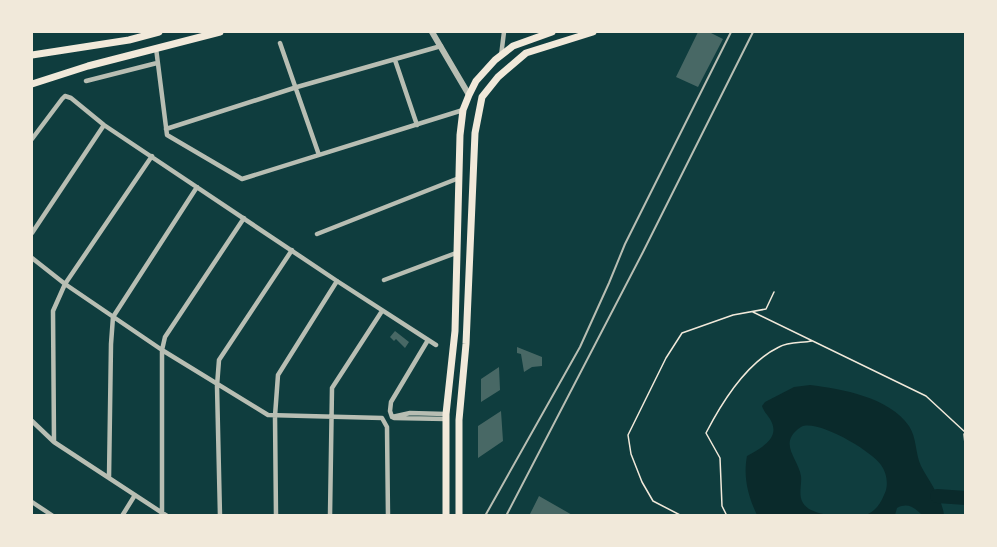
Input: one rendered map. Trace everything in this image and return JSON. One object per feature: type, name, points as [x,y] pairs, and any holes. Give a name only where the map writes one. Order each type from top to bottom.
[{"type":"main road","points":[[32,55],[129,40],[159,32]]},
{"type":"main road","points":[[32,84],[88,66],[220,32]]},
{"type":"main road","points":[[446,516],[446,416],[455,331],[460,135],[463,110],[476,81],[501,56],[513,46],[552,32]]},
{"type":"main road","points":[[459,516],[459,420],[466,344],[475,133],[482,97],[498,77],[526,53],[593,32]]},
{"type":"street","points":[[432,32],[470,95]]},
{"type":"street","points":[[501,56],[504,32]]},
{"type":"street","points":[[280,43],[320,155]]},
{"type":"street","points":[[166,129],[297,87],[441,46]]},
{"type":"street","points":[[156,48],[167,135],[242,179],[463,110]]},
{"type":"street","points":[[395,60],[417,125]]},
{"type":"street","points":[[86,81],[158,63]]},
{"type":"street","points":[[32,139],[65,96],[71,98],[104,125],[337,282],[436,345]]},
{"type":"street","points":[[32,233],[104,125]]},
{"type":"street","points":[[54,442],[53,311],[65,284],[152,156]]},
{"type":"street","points":[[317,234],[459,178]]},
{"type":"street","points":[[109,478],[113,317],[197,187]]},
{"type":"street","points":[[164,514],[162,350],[167,331],[244,218]]},
{"type":"street","points":[[220,516],[217,386],[219,364],[221,357],[292,250]]},
{"type":"street","points":[[384,280],[456,254]]},
{"type":"street","points":[[32,258],[65,284],[162,350],[262,412],[275,416],[382,418],[387,427],[388,516]]},
{"type":"street","points":[[276,516],[275,416],[280,371],[337,282]]},
{"type":"street","points":[[330,516],[332,388],[382,311]]},
{"type":"street","points":[[428,340],[391,402],[390,411],[392,417],[410,413],[446,416]]},
{"type":"street","points":[[32,422],[54,442],[164,514]]},
{"type":"street","points":[[122,516],[135,495]]},
{"type":"street","points":[[32,502],[53,516]]},
{"type":"lane","points":[[485,516],[580,346],[625,244],[731,32]]},
{"type":"lane","points":[[506,516],[643,252],[753,32]]},
{"type":"path","points":[[682,516],[653,501],[642,482],[631,454],[628,435],[666,358],[682,333],[710,321],[766,309],[774,292]]},
{"type":"path","points":[[752,311],[926,396],[965,432],[966,454]]},
{"type":"path","points":[[727,516],[722,506],[720,458],[706,433],[723,401],[761,358],[781,345],[813,341]]},
{"type":"water","points":[[810,385],[864,396],[890,408],[900,416],[912,431],[919,461],[938,496],[944,515],[922,515],[914,508],[905,506],[897,508],[895,515],[866,515],[877,507],[886,491],[887,480],[881,465],[856,444],[831,431],[808,425],[801,427],[790,439],[791,451],[801,476],[800,493],[803,503],[811,510],[827,515],[757,515],[747,486],[746,464],[747,456],[768,442],[773,432],[773,426],[762,406],[765,402],[794,387]]},
{"type":"building","points":[[698,32],[709,32],[723,39],[698,87],[676,77]]},
{"type":"building","points":[[395,331],[409,342],[405,348],[396,339],[394,341],[390,337]]},
{"type":"building","points":[[517,347],[542,357],[542,366],[532,367],[524,372],[521,354],[517,353]]},
{"type":"building","points":[[499,367],[500,390],[481,402],[481,379]]},
{"type":"building","points":[[501,411],[503,441],[478,458],[478,426]]},
{"type":"building","points":[[539,496],[574,516],[529,516]]},
{"type":"waterway","points":[[937,496],[966,498]]}]
